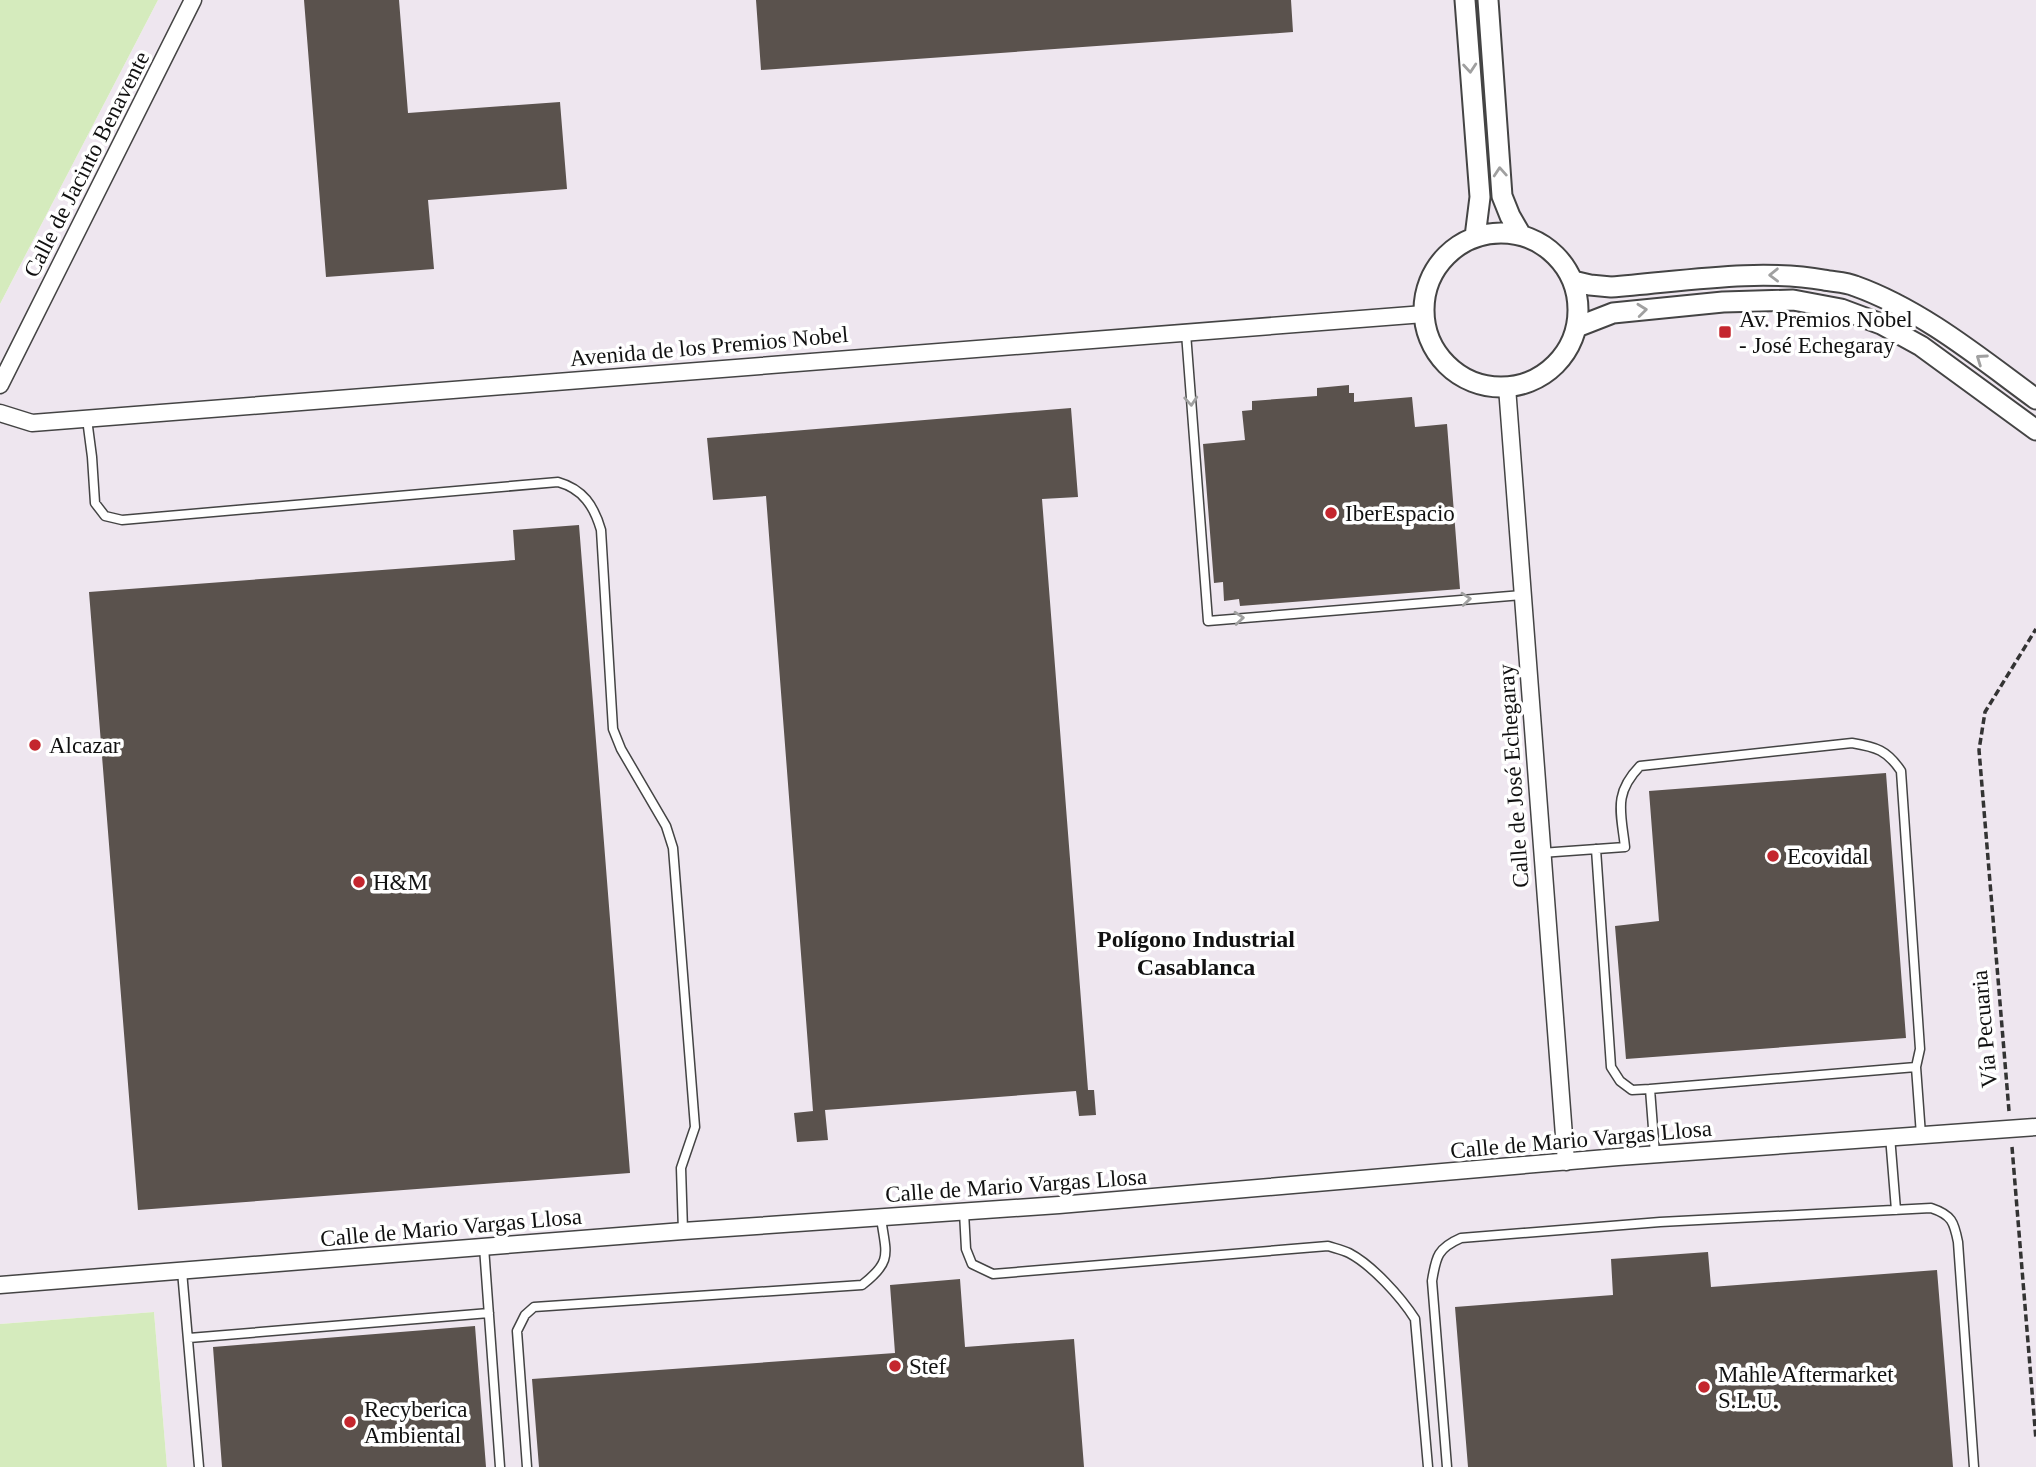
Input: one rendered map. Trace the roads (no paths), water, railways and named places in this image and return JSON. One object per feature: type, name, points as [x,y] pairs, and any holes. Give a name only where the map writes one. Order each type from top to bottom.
[{"type":"street","name":"Calle de Jacinto Benavente","points":[[0,385],[193,0]]},
{"type":"street","points":[[1465,0],[1480,197],[1475,237]]},
{"type":"street","points":[[1488,0],[1502,196],[1521,235]]},
{"type":"street","points":[[1495,233],[1521,235],[1548,249],[1565,267],[1573,281],[1578,302],[1577,327],[1566,352],[1553,368],[1532,381],[1507,387],[1485,385],[1460,375],[1441,358],[1430,339],[1424,314],[1426,291],[1435,271],[1451,251],[1475,237],[1495,233]]},
{"type":"street","points":[[1573,281],[1611,287],[1796,275],[1853,285],[1893,303],[1934,327],[2036,399]]},
{"type":"street","points":[[1577,327],[1613,313],[1723,302],[1793,300],[1841,309],[1881,324],[1921,346],[2036,430]]},
{"type":"street","name":"Avenida de los Premios Nobel","points":[[0,412],[32,423],[1424,314]]},
{"type":"street","name":"Calle de José Echegaray","points":[[1507,387],[1566,1162]]},
{"type":"street","name":"Calle de Mario Vargas Llosa","points":[[0,1285],[683,1231],[1072,1204],[1655,1154],[2036,1127]]},
{"type":"lane","points":[[1186,332],[1208,621],[1522,595]]},
{"type":"lane","points":[[87,419],[95,503],[105,516],[121,520],[558,482],[571,485],[584,495],[596,511],[601,530],[613,729],[621,749],[666,825],[673,848],[695,1127],[681,1168],[683,1231]]},
{"type":"lane","points":[[1541,853],[1625,847],[1621,791],[1640,766],[1852,743],[1876,748],[1885,753],[1901,771],[1920,1049],[1916,1067],[1921,1135]]},
{"type":"lane","points":[[1596,849],[1611,1067],[1620,1081],[1632,1090],[1916,1067]]},
{"type":"lane","points":[[1650,1089],[1655,1154]]},
{"type":"lane","points":[[1890,1136],[1896,1210]]},
{"type":"lane","points":[[1447,1467],[1432,1280],[1436,1258],[1447,1244],[1461,1238],[1660,1222],[1931,1208],[1944,1213],[1954,1223],[1958,1242],[1974,1467]]},
{"type":"lane","points":[[964,1212],[966,1249],[972,1264],[993,1273],[1328,1246],[1349,1253],[1402,1299],[1415,1319],[1428,1467]]},
{"type":"lane","points":[[527,1467],[517,1331],[525,1315],[534,1307],[862,1284],[879,1272],[886,1255],[881,1218]]},
{"type":"lane","points":[[484,1247],[500,1467]]},
{"type":"lane","points":[[181,1271],[199,1467]]},
{"type":"lane","points":[[189,1338],[489,1313]]},
{"type":"place","name":"Av. Premios Nobel - José Echegaray","points":[[1725,332]]},
{"type":"place","name":"IberEspacio","points":[[1331,513]]},
{"type":"place","name":"Alcazar","points":[[35,745]]},
{"type":"place","name":"Ecovidal","points":[[1773,856]]},
{"type":"place","name":"H&M","points":[[359,882]]},
{"type":"place","name":"Stef","points":[[895,1366]]},
{"type":"place","name":"Mahle Aftermarket S.L.U.","points":[[1704,1387]]},
{"type":"place","name":"Recyberica Ambiental","points":[[350,1422]]},
{"type":"district","name":"Polígono Industrial Casablanca","points":[[1196,953]]}]
